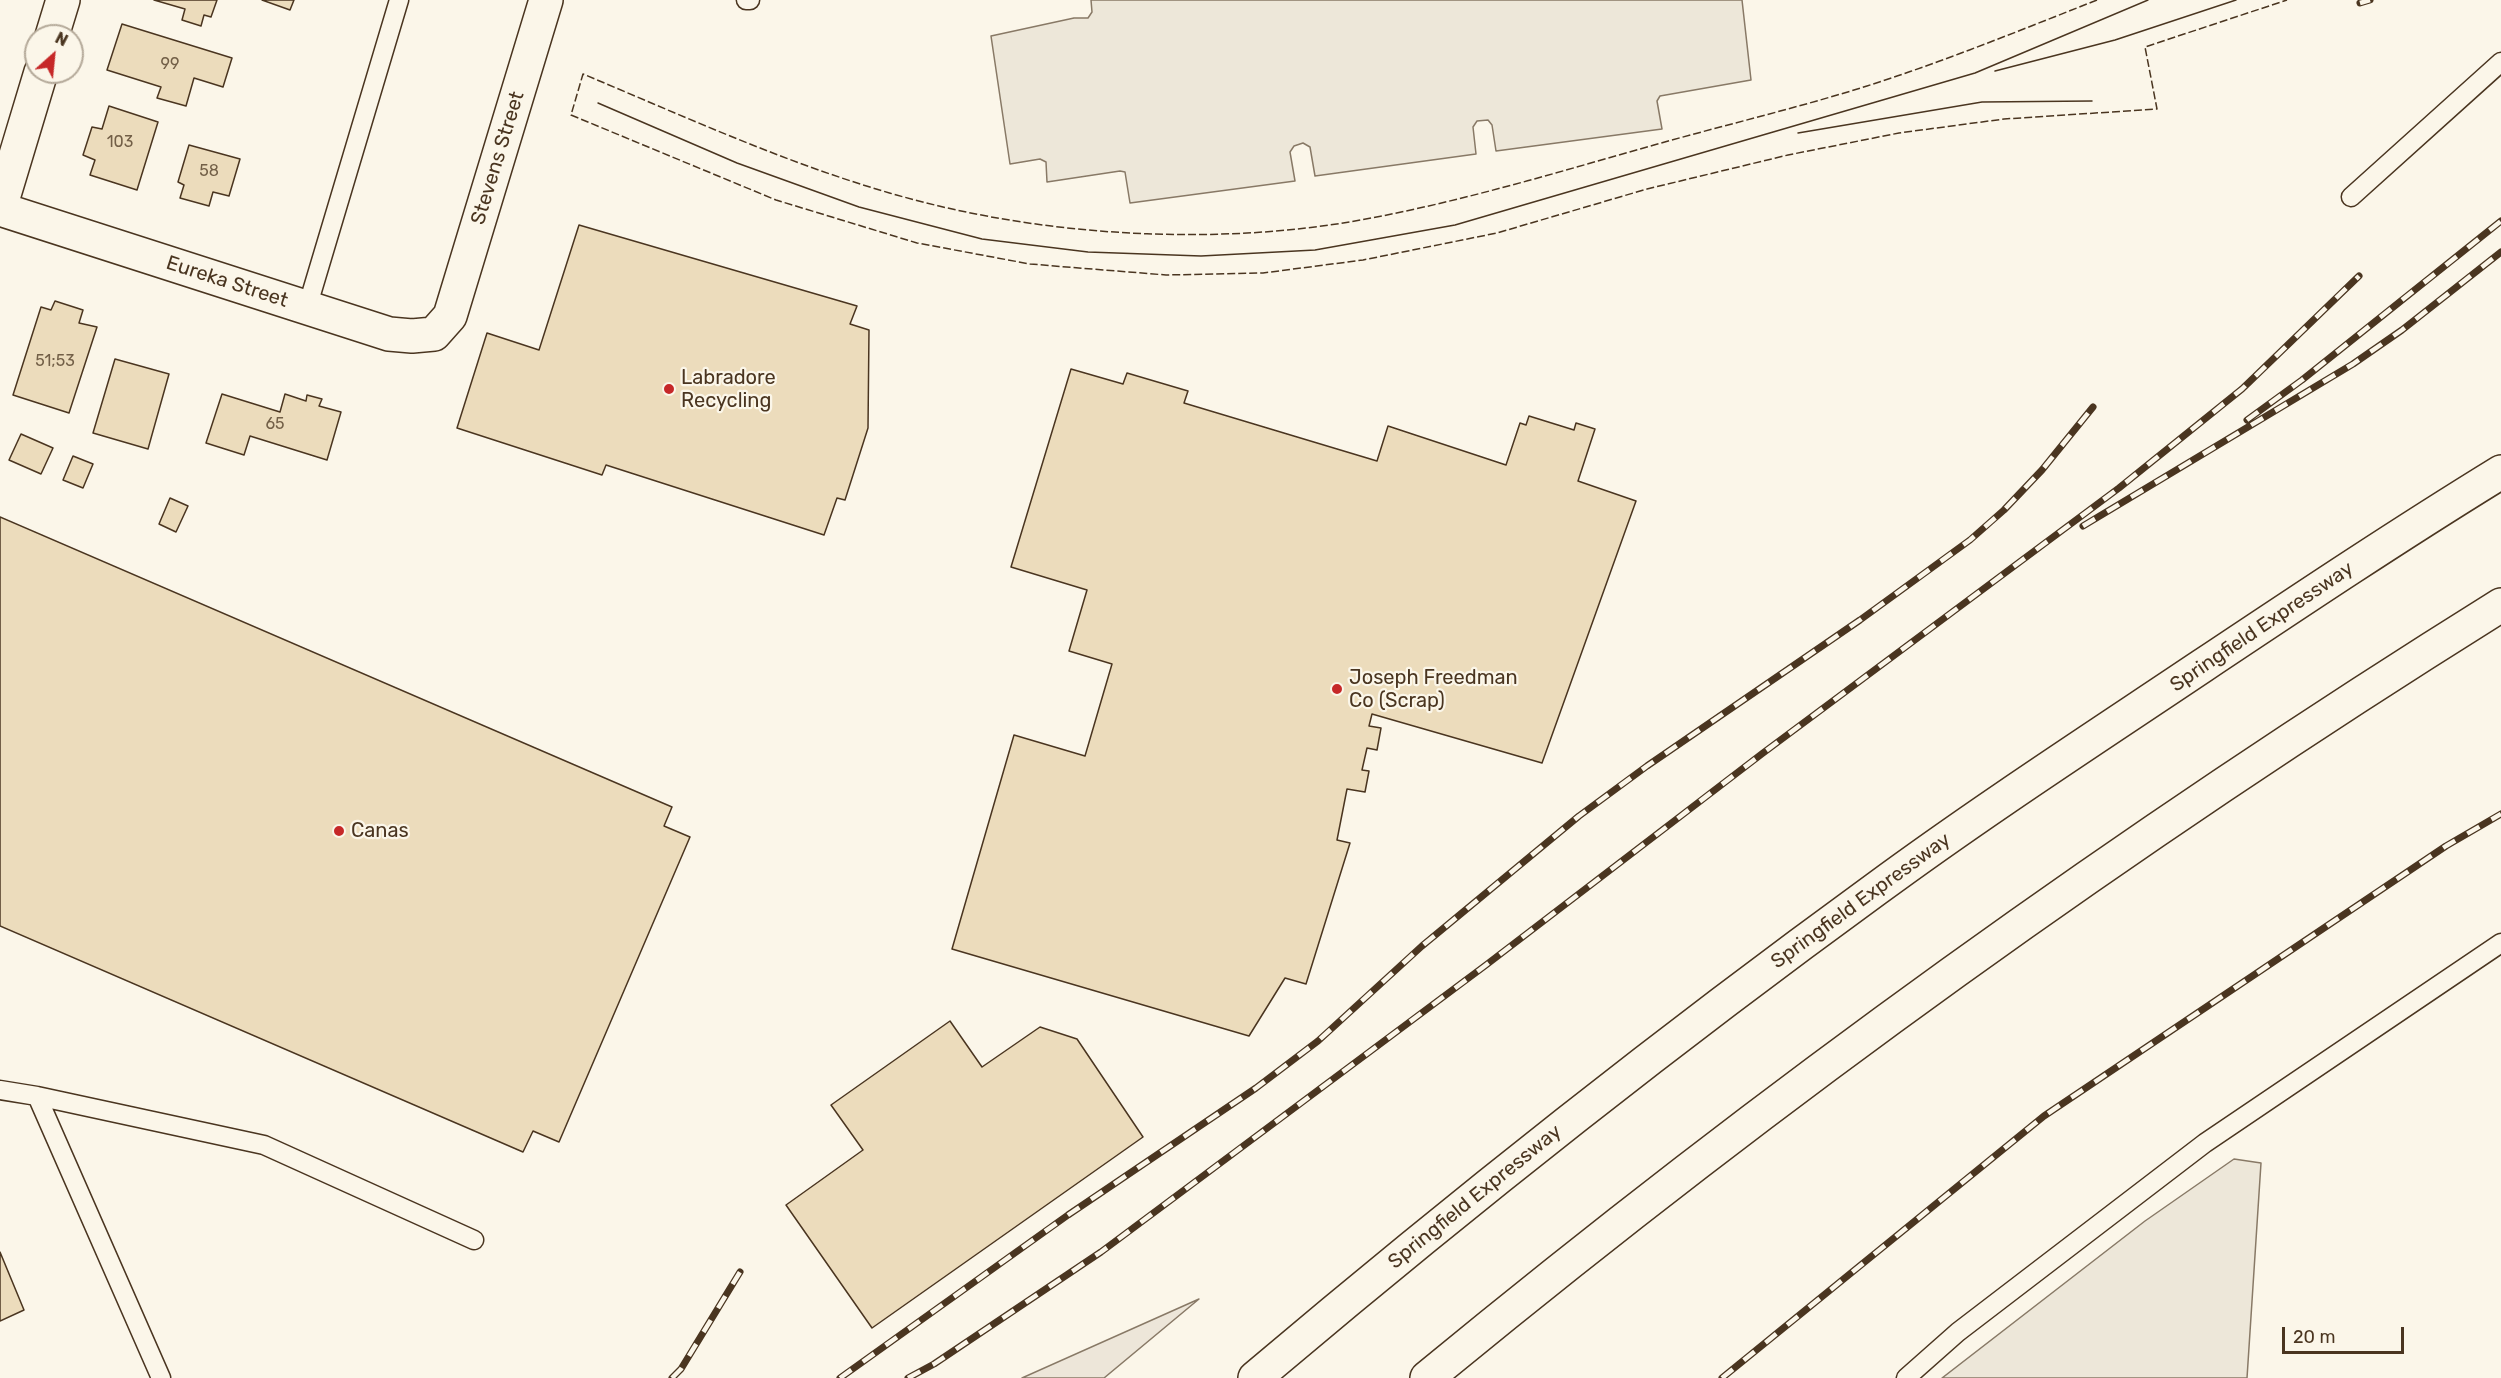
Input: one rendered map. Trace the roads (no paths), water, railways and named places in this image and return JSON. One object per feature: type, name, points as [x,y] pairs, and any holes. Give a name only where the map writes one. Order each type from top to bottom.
[{"type":"main road","points":[[56,24],[63,0]]},
{"type":"main road","name":"Stevens Street","points":[[450,316],[546,0]]},
{"type":"main road","points":[[0,208],[37,84]]},
{"type":"main road","name":"Eureka Street","points":[[0,208],[389,334],[412,336],[434,334],[450,316]]},
{"type":"main road","name":"Springfield Expressway","points":[[1255,1378],[1416,1244],[1569,1122],[1719,1005],[1867,895],[2057,763],[2328,582],[2501,472]]},
{"type":"main road","points":[[1427,1378],[1563,1267],[1723,1142],[1943,979],[2111,859],[2280,746],[2501,605]]},
{"type":"lane","points":[[307,308],[399,0]]},
{"type":"lane","points":[[2351,197],[2501,62]]},
{"type":"lane","points":[[1906,1378],[1958,1332],[2205,1143],[2501,943]]},
{"type":"lane","points":[[0,1090],[264,1145],[474,1240]]},
{"type":"lane","points":[[37,1096],[161,1378]]},
{"type":"tram line","points":[[598,103],[737,163],[859,207],[982,239],[1088,252],[1201,256],[1315,250],[1455,225],[1975,73],[2148,0]]},
{"type":"tram line","points":[[1995,71],[2115,40],[2236,0]]},
{"type":"tram line","points":[[1798,133],[1982,102],[2092,101]]},
{"type":"railway","points":[[2360,3],[2370,0]]},
{"type":"railway","points":[[2247,420],[2302,380],[2501,221]]},
{"type":"railway","points":[[2083,526],[2353,364],[2402,330],[2501,252]]},
{"type":"railway","points":[[908,1378],[934,1364],[1101,1252],[2119,488],[2242,389],[2359,276]]},
{"type":"railway","points":[[840,1378],[1068,1215],[1256,1088],[1318,1041],[1422,946],[1579,816],[1647,766],[1860,620],[1970,540],[2004,510],[2042,470],[2093,407]]},
{"type":"railway","points":[[1722,1378],[2044,1116],[2446,846],[2501,814]]},
{"type":"railway","points":[[672,1378],[681,1369],[740,1272]]},
{"type":"place","name":"Labradore Recycling","points":[[669,389]]},
{"type":"place","name":"Joseph Freedman Co (Scrap)","points":[[1337,689]]},
{"type":"place","name":"Canas","points":[[339,831]]}]
